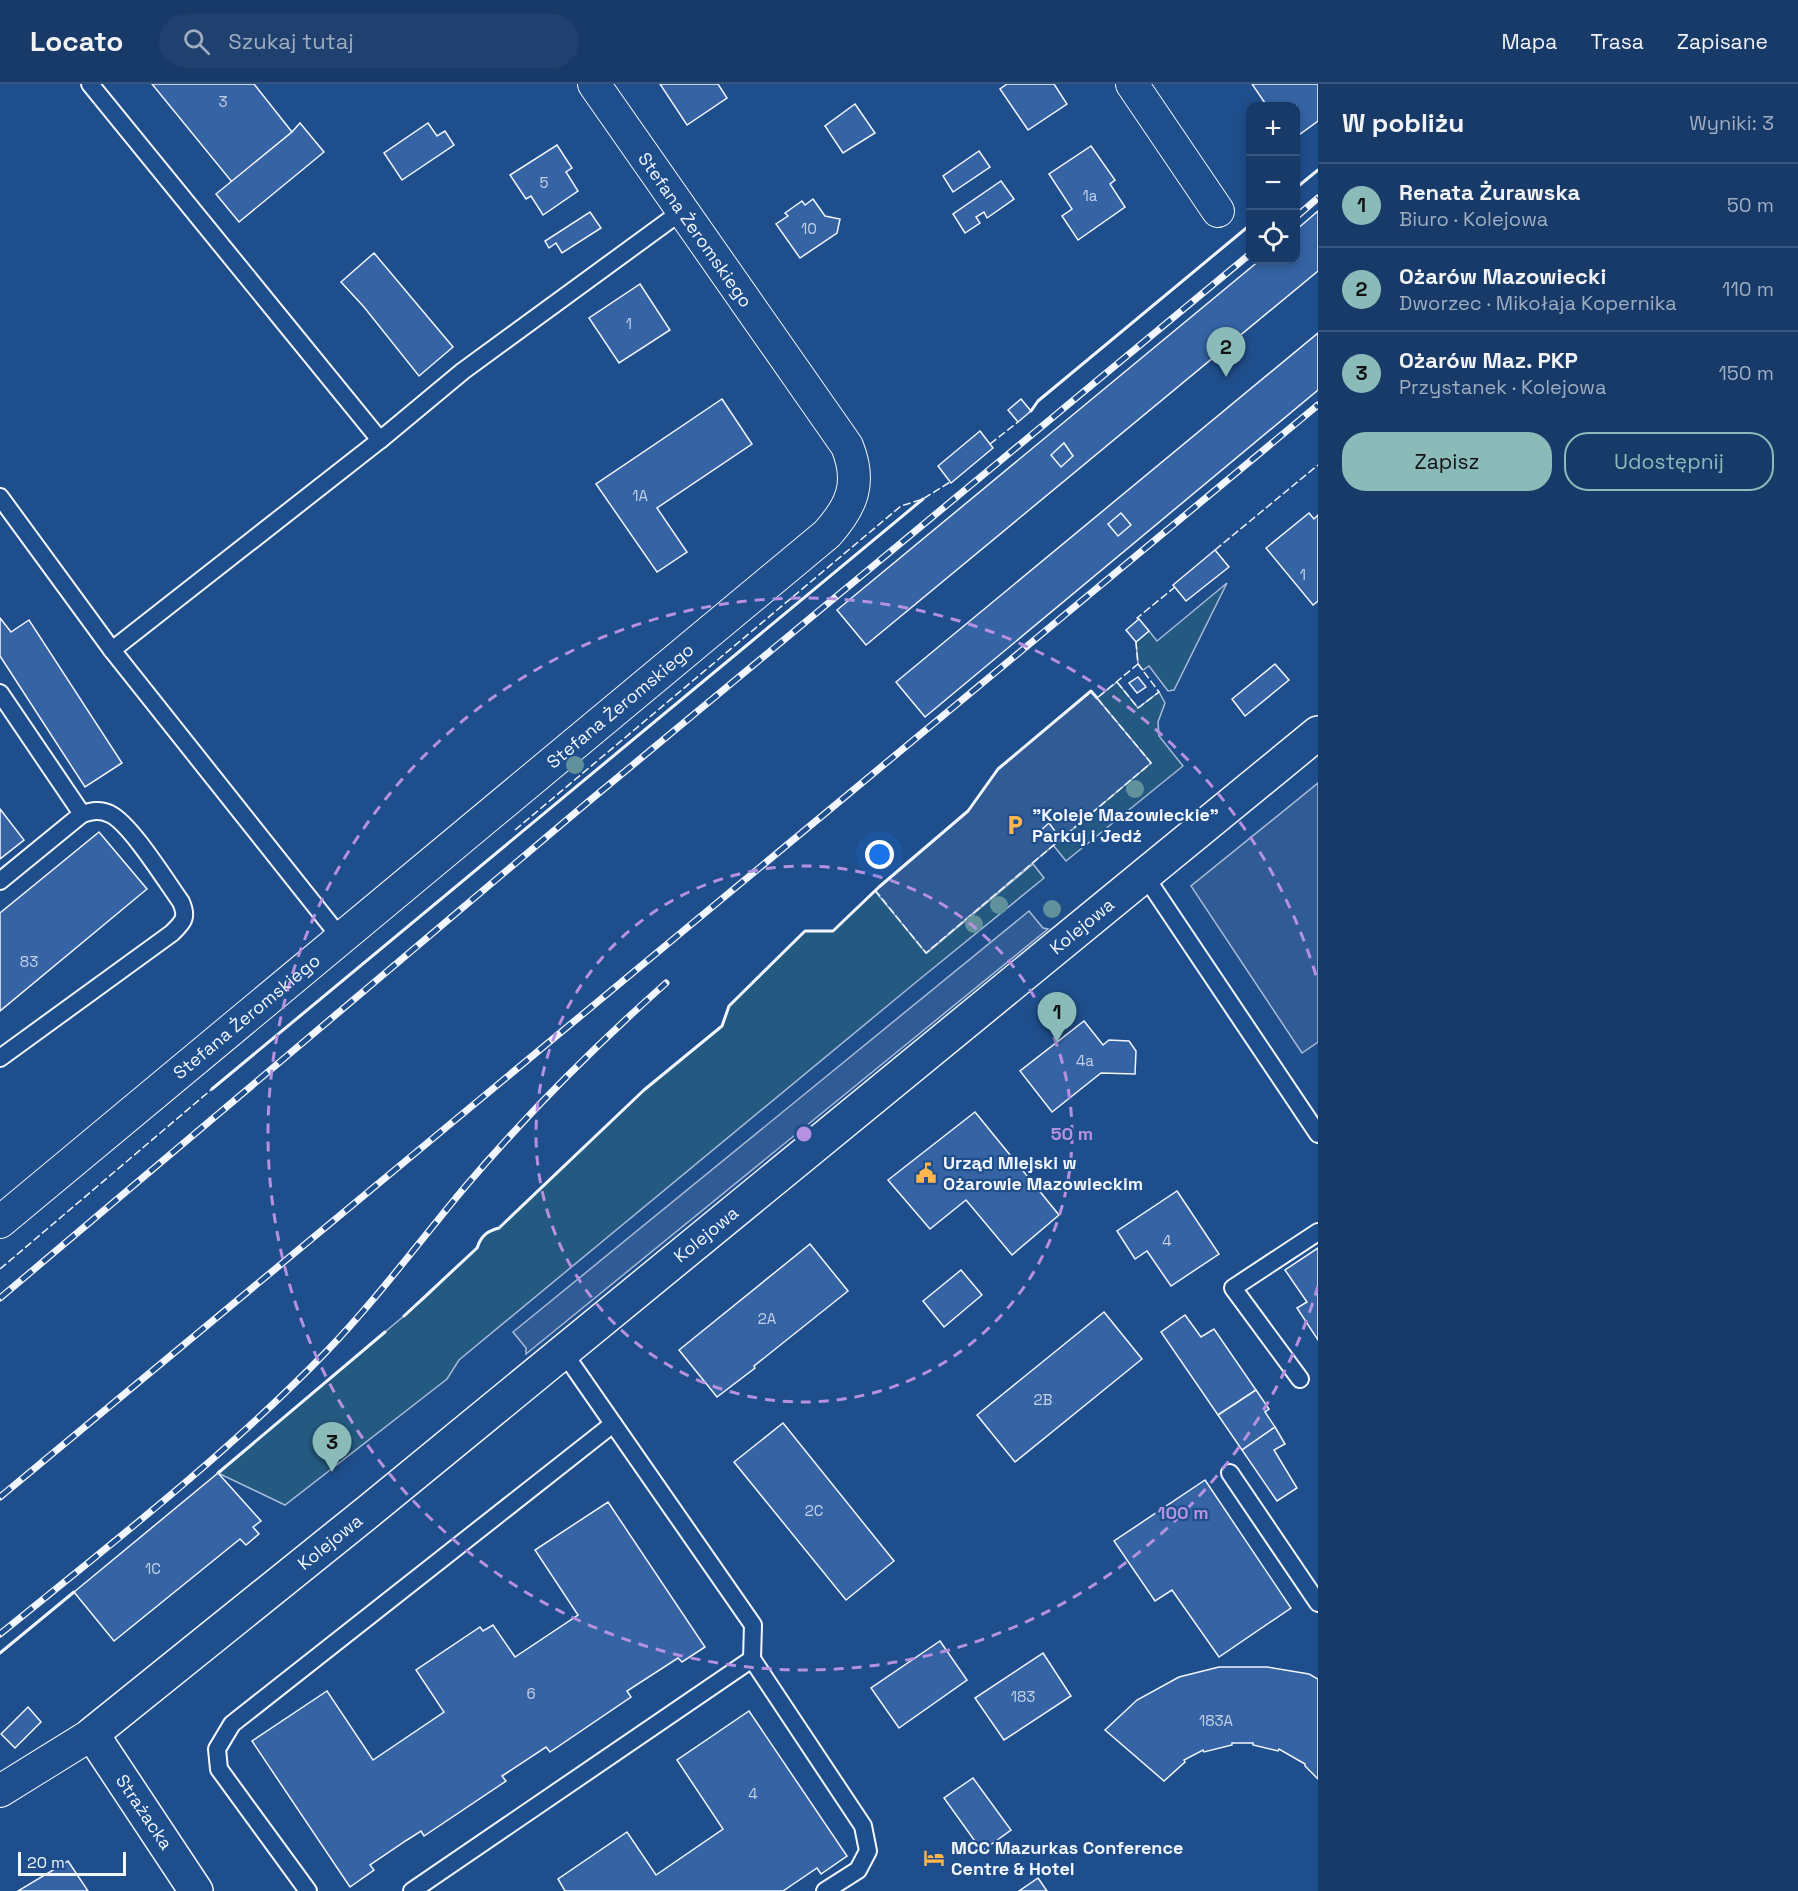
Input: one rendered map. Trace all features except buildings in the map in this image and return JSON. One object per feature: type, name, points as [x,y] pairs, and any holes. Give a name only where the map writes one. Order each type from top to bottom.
[{"type":"street","name":"Stefana Żeromskiego","points":[[0,1222],[827,534],[841,518],[850,501],[855,482],[854,462],[848,446],[594,84]]},
{"type":"street","points":[[1132,84],[1218,211]]},
{"type":"street","name":"Kolejowa","points":[[92,1734],[564,1353],[1318,733]]},
{"type":"street","points":[[0,1791],[92,1734]]},
{"type":"street","name":"Strażacka","points":[[92,1734],[196,1891]]},
{"type":"lane","points":[[90,84],[380,440]]},
{"type":"lane","points":[[112,650],[380,440],[464,371],[682,211]]},
{"type":"lane","points":[[0,497],[112,650],[340,937]]},
{"type":"lane","points":[[0,693],[82,814]]},
{"type":"lane","points":[[0,882],[82,814],[97,810],[108,813],[125,825],[181,902],[185,911],[182,922],[172,933],[0,1058]]},
{"type":"lane","points":[[1144,876],[1318,1134]]},
{"type":"lane","points":[[1300,1379],[1233,1288],[1318,1232]]},
{"type":"lane","points":[[564,1353],[753,1625],[752,1659],[862,1826],[868,1851],[858,1870],[825,1891]]},
{"type":"lane","points":[[308,1891],[219,1769],[218,1749],[232,1724],[613,1424]]},
{"type":"lane","points":[[1230,1473],[1318,1603]]},
{"type":"lane","points":[[412,1891],[752,1659]]},
{"type":"shaded area","points":[[1227,583],[1174,690],[1168,691],[1149,666],[1143,670],[1138,664],[1136,642],[1149,631],[1157,641]]},
{"type":"shaded area","points":[[1117,682],[1138,708],[1159,692],[1165,703],[1158,722],[1159,736],[1183,766],[1066,861],[1053,845],[1151,763],[1097,698]]},
{"type":"shaded area","name":"\"Koleje Mazowieckie\" Parkuj i Jedź","points":[[1091,691],[1151,763],[926,953],[875,891],[968,811],[998,769]]},
{"type":"shaded area","points":[[1318,783],[1318,1042],[1302,1053],[1191,886]]},
{"type":"shaded area","points":[[1033,864],[1044,878],[459,1360],[447,1379],[285,1505],[218,1473],[424,1299],[477,1248],[485,1235],[499,1228],[644,1090],[722,1026],[729,1006],[805,931],[833,931],[875,890],[927,953]]},
{"type":"shaded area","points":[[1029,911],[1043,928],[1048,929],[526,1354],[526,1348],[513,1332]]},
{"type":"railway","points":[[1300,214],[1318,198]]},
{"type":"railway","points":[[0,1298],[588,802],[1246,257]]},
{"type":"railway","points":[[0,1497],[1318,405]]},
{"type":"railway","points":[[0,1634],[167,1498],[288,1390],[362,1312],[465,1187],[537,1107],[613,1031],[666,983]]},
{"type":"fence","points":[[990,444],[1018,422]]},
{"type":"fence","points":[[1215,550],[1318,465]]},
{"type":"fence","points":[[515,830],[901,506],[923,499],[950,482]]},
{"type":"fence","points":[[1139,619],[1137,618],[1175,587]]},
{"type":"fence","points":[[875,890],[926,953],[1151,763],[1097,698],[1138,664],[1136,642]]},
{"type":"fence","points":[[1117,682],[1138,708],[1159,692],[1138,664]]},
{"type":"fence","points":[[0,1269],[212,1089]]},
{"type":"wall","points":[[1300,185],[1318,170]]},
{"type":"wall","points":[[1031,411],[1038,401],[1246,228]]},
{"type":"wall","points":[[212,1089],[923,499]]},
{"type":"wall","points":[[404,1316],[477,1248],[485,1235],[499,1228],[644,1090],[722,1026],[729,1006],[805,931],[833,931],[879,887],[968,811],[998,769],[1091,691],[1097,698]]},
{"type":"wall","points":[[218,1473],[385,1332]]},
{"type":"wall","points":[[0,1653],[74,1592]]},
{"type":"place","name":"Ożarów Mazowiecki","points":[[1226,377]]},
{"type":"place","name":"\"Koleje Mazowieckie\" Parkuj i Jedź","points":[[1015,825]]},
{"type":"place","name":"Renata Żurawska","points":[[1057,1042]]},
{"type":"place","name":"Urząd MIejski w Ożarowie Mazowieckim","points":[[926,1173]]},
{"type":"place","name":"Ożarów Maz. PKP","points":[[332,1472]]},
{"type":"place","name":"MCC Mazurkas Conference Centre & Hotel","points":[[934,1858]]}]
